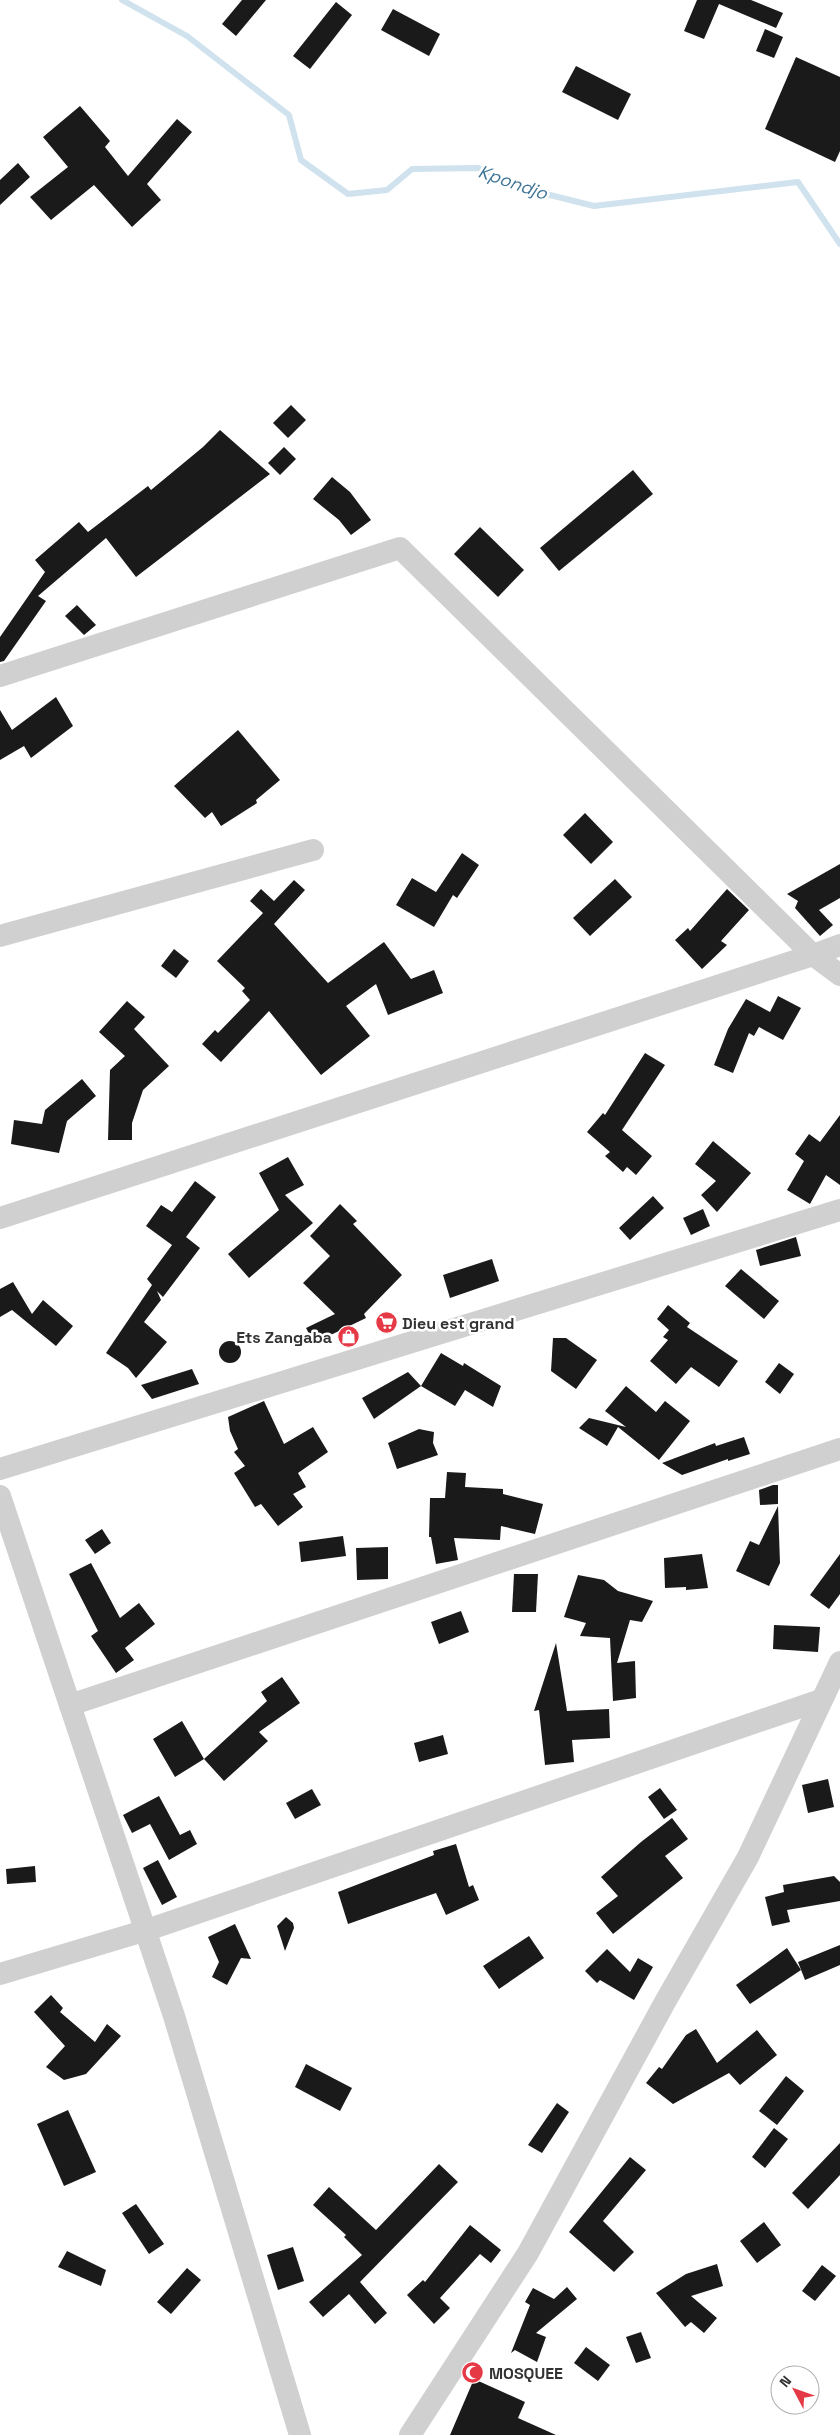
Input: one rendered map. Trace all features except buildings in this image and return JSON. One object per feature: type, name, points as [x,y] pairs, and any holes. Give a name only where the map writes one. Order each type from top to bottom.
[{"type":"street","points":[[0,676],[400,548],[813,955],[840,975]]},
{"type":"street","points":[[0,936],[313,850]]},
{"type":"street","points":[[0,1218],[840,945]]},
{"type":"street","points":[[0,1469],[840,1210]]},
{"type":"street","points":[[70,1705],[840,1449]]},
{"type":"street","points":[[0,1496],[147,1930],[300,2435]]},
{"type":"street","points":[[410,2435],[528,2253],[665,2002],[748,1857],[840,1662]]},
{"type":"street","points":[[0,1974],[147,1930],[821,1700]]},
{"type":"waterway","name":"Kpondjo","points":[[122,0],[187,36],[289,115],[301,160],[348,194],[387,190],[412,169],[478,168],[526,189],[594,206],[798,182],[840,244]]},
{"type":"place","name":"Dieu est grand","points":[[386,1323]]},
{"type":"place","name":"Ets Zangaba","points":[[348,1337]]},
{"type":"place","name":"MOSQUEE","points":[[473,2373]]}]
